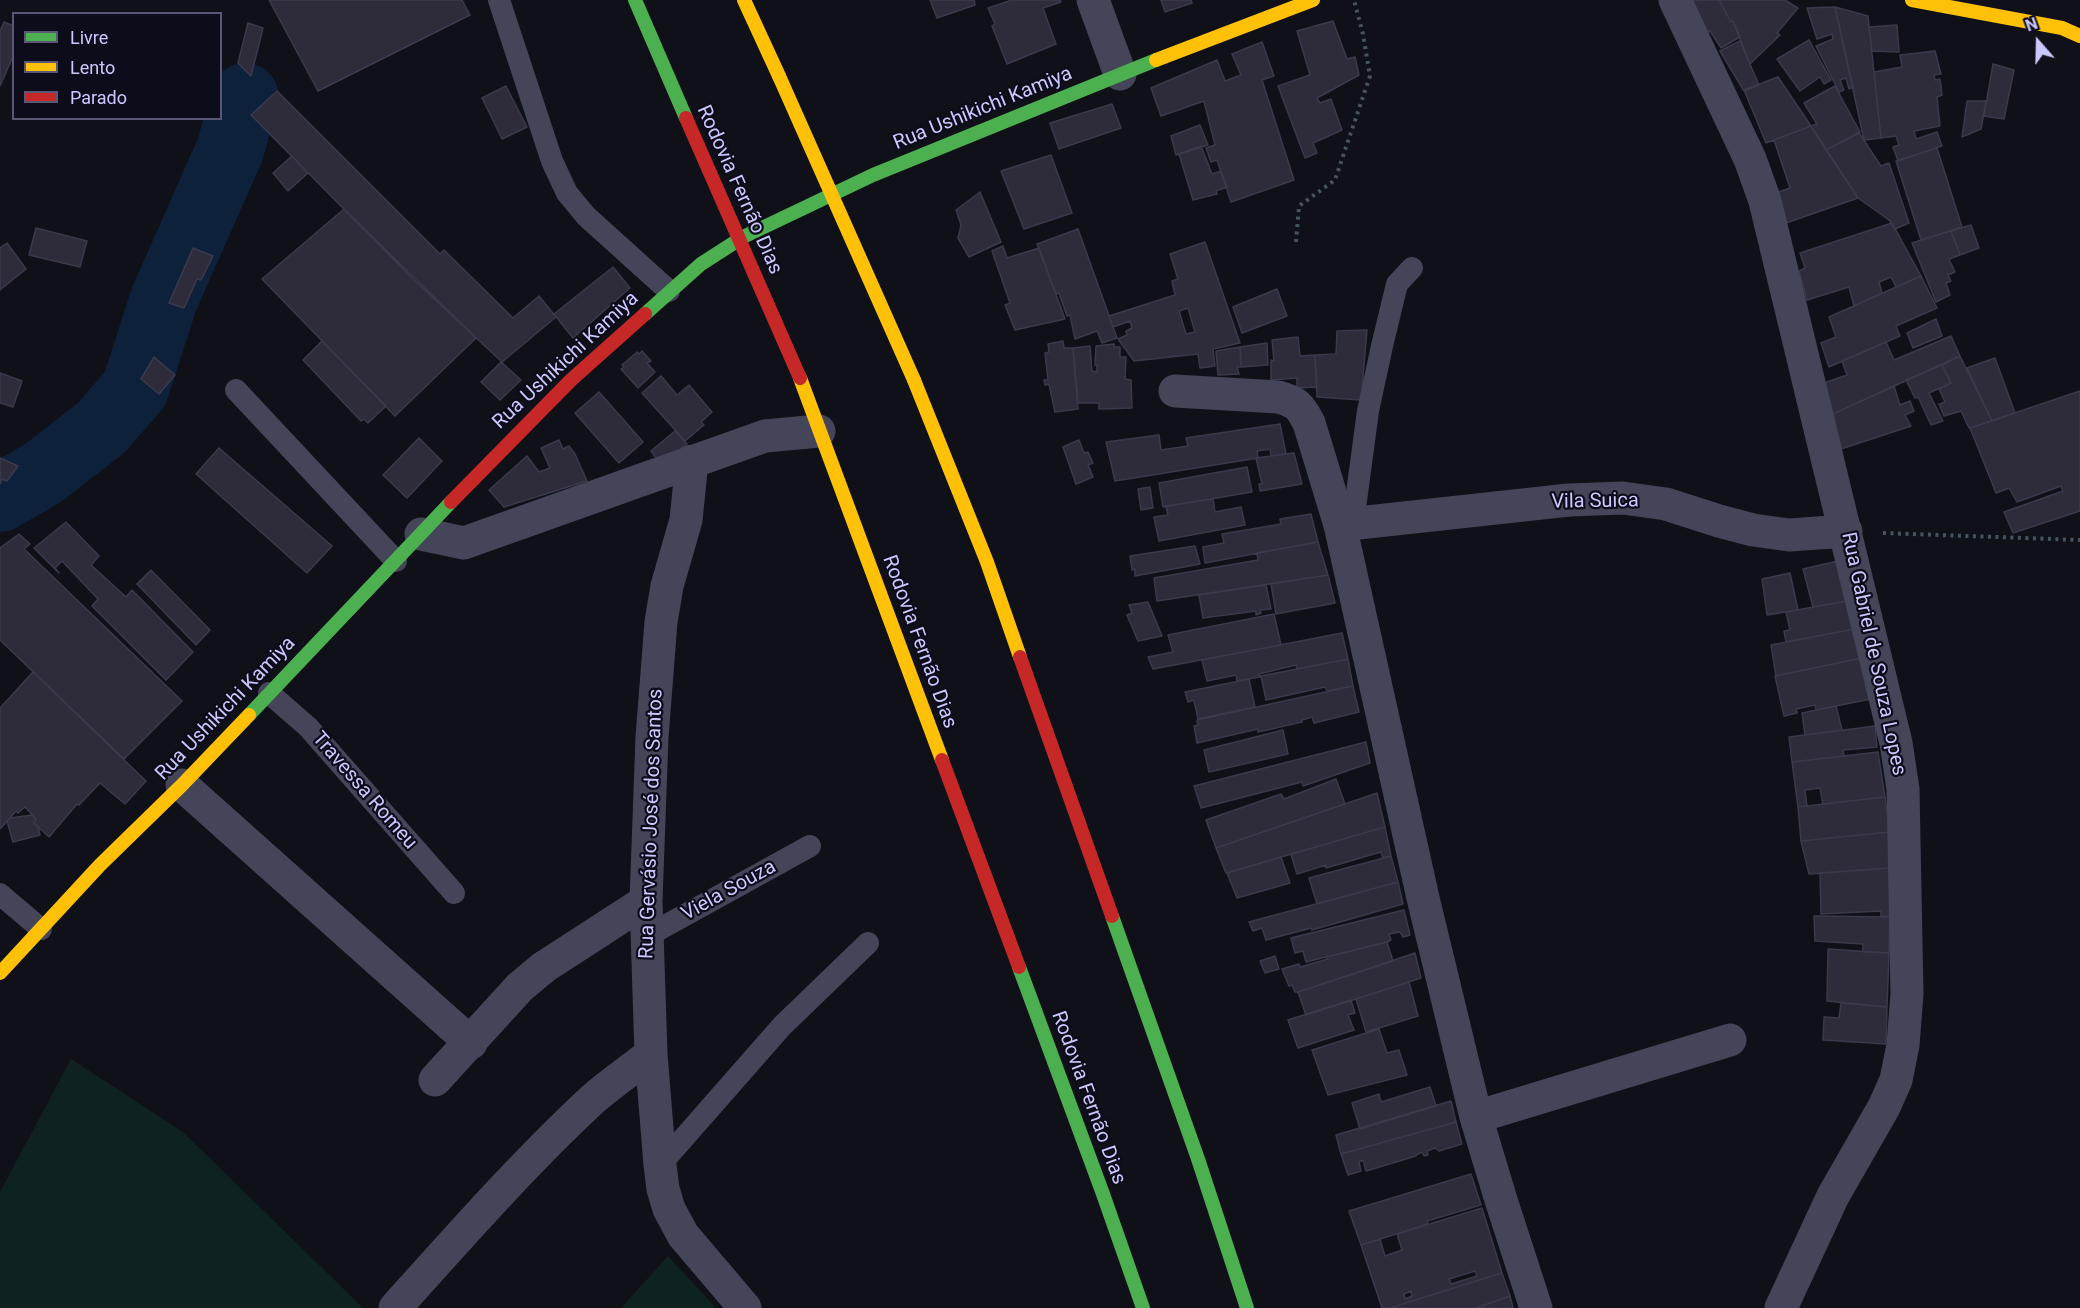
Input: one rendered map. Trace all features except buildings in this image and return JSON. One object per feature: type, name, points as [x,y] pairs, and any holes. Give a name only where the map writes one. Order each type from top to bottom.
[{"type":"main road","name":"Rodovia Fernão Dias","points":[[635,0],[800,378],[1103,1194],[1143,1308]]},
{"type":"main road","points":[[744,0],[914,380],[987,562],[1198,1159],[1247,1308]]},
{"type":"main road","name":"Rua Ushikichi Kamiya","points":[[0,973],[100,865],[182,785],[466,486],[571,380],[701,264],[743,237],[873,175],[1120,74],[1313,0]]},
{"type":"main road","points":[[1912,0],[2062,28],[2080,36]]},
{"type":"street","points":[[1093,0],[1120,74]]},
{"type":"street","name":"Rua Gabriel de Souza Lopes","points":[[1675,0],[1750,159],[1765,201],[1896,743],[1903,789],[1907,982],[1904,1035],[1896,1080],[1884,1107],[1833,1196],[1780,1308]]},
{"type":"street","points":[[1175,391],[1278,397],[1293,401],[1301,408],[1309,423],[1346,524],[1423,898],[1476,1117],[1536,1308]]},
{"type":"street","points":[[421,534],[464,543],[765,436],[819,431]]},
{"type":"street","name":"Rua Gervásio José dos Santos","points":[[692,461],[686,520],[667,586],[661,622],[651,737],[646,901],[651,1054],[660,1165],[663,1189],[669,1209],[683,1235],[745,1308]]},
{"type":"street","name":"Vila Suica","points":[[1346,524],[1569,500],[1623,498],[1666,504],[1753,530],[1789,535],[1846,531]]},
{"type":"street","points":[[182,785],[471,1043]]},
{"type":"street","points":[[435,1080],[520,987],[544,967],[646,901]]},
{"type":"street","points":[[1476,1117],[1730,1040]]},
{"type":"street","points":[[395,1308],[542,1148],[595,1098],[651,1054]]},
{"type":"lane","points":[[498,0],[552,161],[567,193],[586,216],[669,291]]},
{"type":"lane","points":[[1346,524],[1368,411],[1397,284],[1412,268]]},
{"type":"lane","points":[[236,390],[396,561]]},
{"type":"lane","name":"Travessa Romeu","points":[[269,693],[308,728],[454,893]]},
{"type":"lane","name":"Viela Souza","points":[[648,936],[810,846]]},
{"type":"lane","points":[[0,894],[41,929]]},
{"type":"lane","points":[[660,1165],[782,1026],[868,943]]},
{"type":"path","points":[[1296,242],[1299,206],[1335,180],[1370,76],[1363,34],[1354,0]]},
{"type":"path","points":[[1846,531],[2080,540]]},
{"type":"green space","points":[[71,1059],[183,1132],[363,1308],[0,1308],[0,1192]]},
{"type":"green space","points":[[668,1256],[716,1308],[621,1308]]},
{"type":"waterway","points":[[0,498],[43,473],[101,428],[135,389],[164,299],[230,150],[245,97]]},
{"type":"traffic: fast","points":[[635,0],[686,118]]},
{"type":"traffic: fast","points":[[645,314],[701,264],[743,237],[873,175],[1156,60]]},
{"type":"traffic: fast","points":[[249,715],[451,502]]},
{"type":"traffic: fast","points":[[1112,916],[1198,1159],[1247,1308]]},
{"type":"traffic: fast","points":[[1019,967],[1143,1308]]},
{"type":"traffic: slow","points":[[744,0],[779,76]]},
{"type":"traffic: slow","points":[[1156,60],[1313,0]]},
{"type":"traffic: slow","points":[[1912,0],[2062,28],[2080,36]]},
{"type":"traffic: slow","points":[[779,76],[914,380]]},
{"type":"traffic: slow","points":[[800,378],[942,760]]},
{"type":"traffic: slow","points":[[914,380],[987,562],[1020,657]]},
{"type":"traffic: slow","points":[[0,973],[100,865],[249,715]]},
{"type":"traffic: jam","points":[[686,118],[800,378]]},
{"type":"traffic: jam","points":[[451,502],[571,380],[645,314]]},
{"type":"traffic: jam","points":[[1020,657],[1112,916]]},
{"type":"traffic: jam","points":[[942,760],[1019,967]]}]
